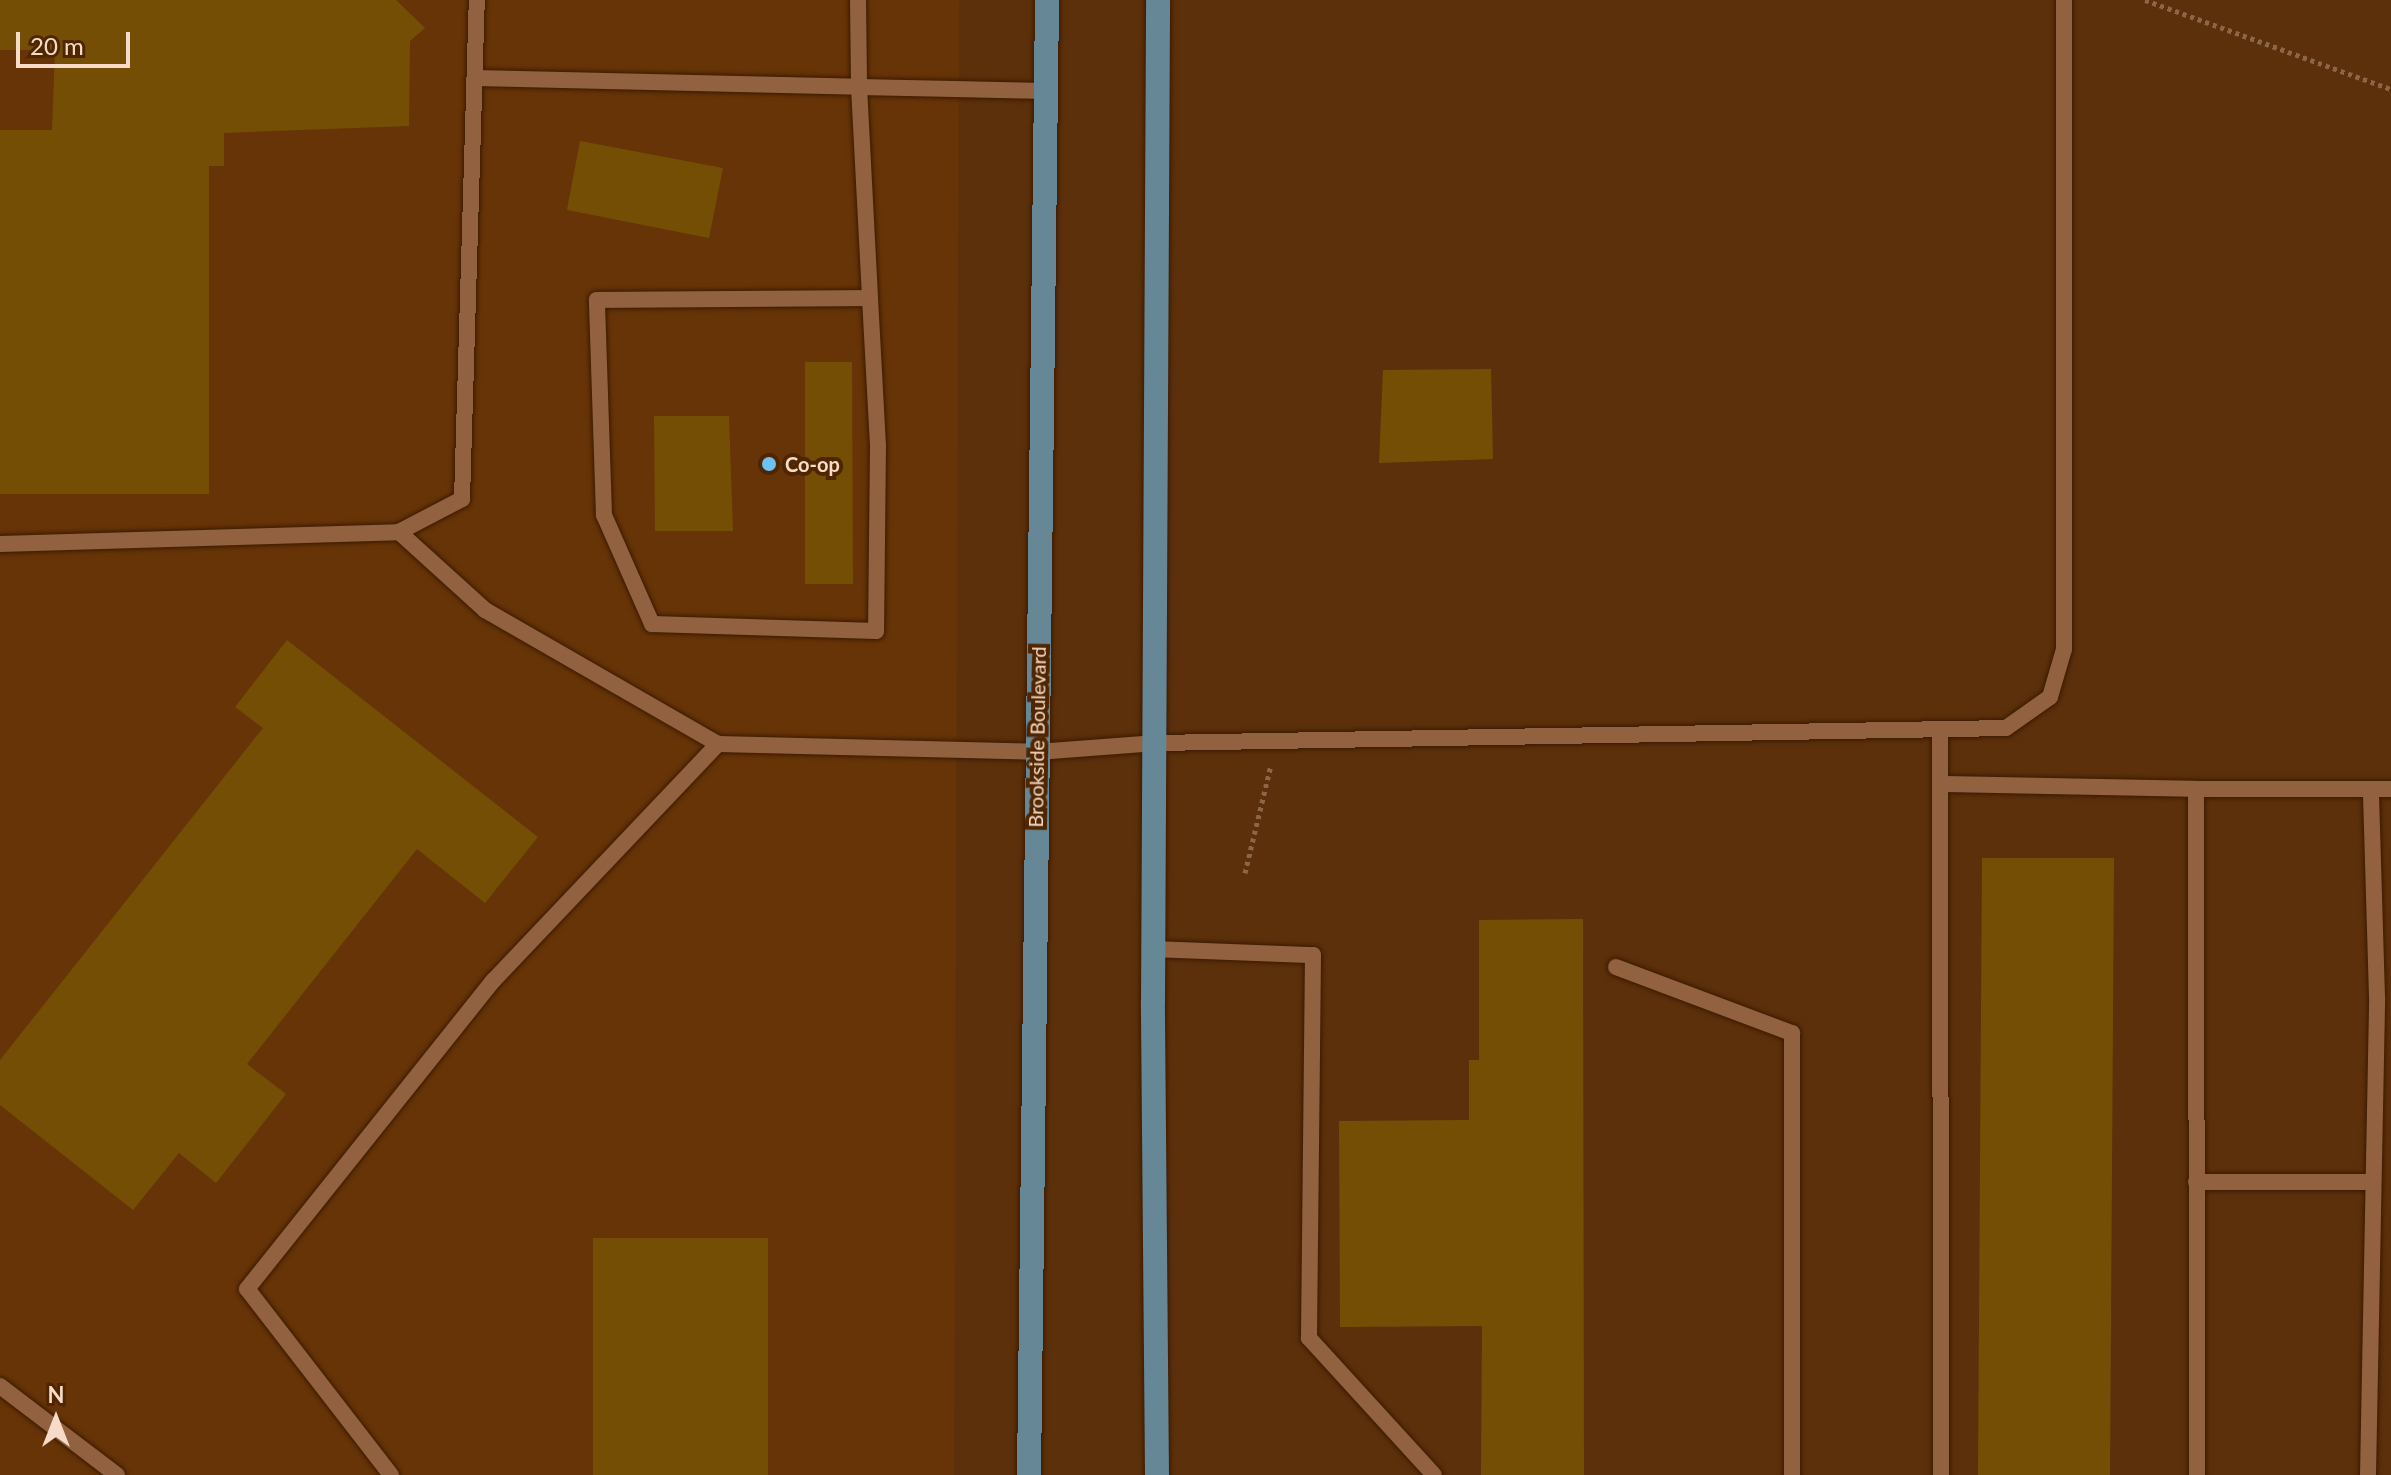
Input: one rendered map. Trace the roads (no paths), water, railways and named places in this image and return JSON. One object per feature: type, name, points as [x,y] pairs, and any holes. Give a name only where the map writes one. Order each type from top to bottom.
[{"type":"main road","name":"Brookside Boulevard","points":[[1029,1475],[1047,0]]},
{"type":"main road","points":[[1157,1475],[1154,949],[1158,0]]},
{"type":"lane","points":[[0,544],[399,532],[462,499],[477,0]]},
{"type":"lane","points":[[858,0],[859,87],[878,445],[876,631],[652,624],[604,515],[597,300],[870,298]]},
{"type":"lane","points":[[399,532],[485,610],[718,744],[1037,752],[1157,743],[2006,728],[2050,697],[2064,649],[2064,0]]},
{"type":"lane","points":[[475,78],[1046,91]]},
{"type":"lane","points":[[1940,729],[1941,1475]]},
{"type":"lane","points":[[391,1475],[247,1289],[493,981],[718,744]]},
{"type":"lane","points":[[1940,784],[2391,789]]},
{"type":"lane","points":[[2196,789],[2197,1475]]},
{"type":"lane","points":[[2368,1475],[2377,997],[2371,789]]},
{"type":"lane","points":[[1154,949],[1313,955],[1309,1338],[1434,1475]]},
{"type":"lane","points":[[1616,967],[1792,1033],[1792,1475]]},
{"type":"lane","points":[[2196,1182],[2372,1182]]},
{"type":"lane","points":[[0,1386],[117,1475]]},
{"type":"place","name":"Co-op","points":[[769,464]]}]
